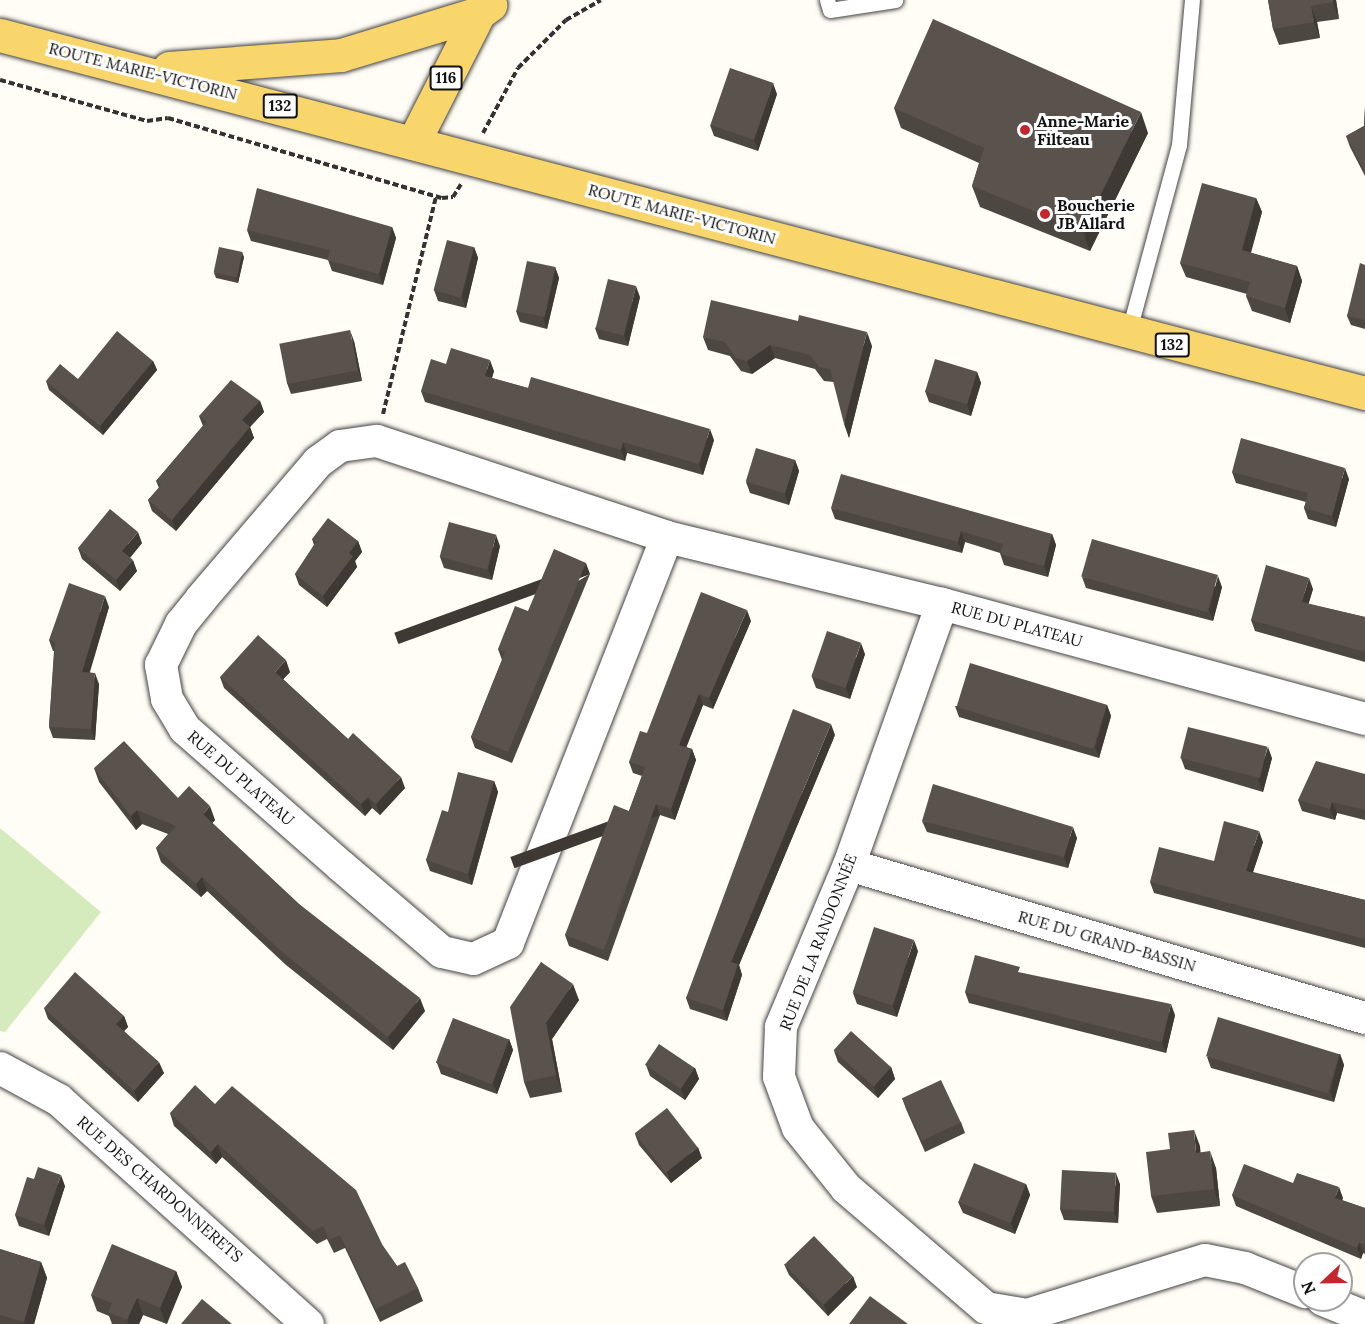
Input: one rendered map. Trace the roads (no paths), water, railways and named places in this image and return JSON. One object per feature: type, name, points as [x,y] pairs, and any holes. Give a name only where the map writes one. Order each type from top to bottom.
[{"type":"main road","points":[[147,70],[341,54],[488,6]]},
{"type":"main road","name":"116","points":[[413,143],[488,6]]},
{"type":"main road","name":"ROUTE MARIE-VICTORIN","points":[[0,34],[147,70],[1128,334],[1365,393]]},
{"type":"street","name":"RUE DU PLATEAU","points":[[667,537],[508,943],[473,959],[442,951],[185,729],[167,699],[161,665],[181,624],[318,462],[340,446],[377,441],[667,537],[942,604],[1365,719]]},
{"type":"street","name":"RUE DE LA RANDONNÉE","points":[[942,604],[849,865],[781,1028],[779,1077],[798,1128],[846,1188],[986,1308],[1027,1315],[1205,1260],[1245,1268],[1293,1287]]},
{"type":"street","name":"RUE DU GRAND-BASSIN","points":[[849,865],[1365,1018]]},
{"type":"street","name":"RUE DES CHARDONNERETS","points":[[0,1068],[59,1100],[308,1324]]},
{"type":"lane","points":[[827,0],[830,10],[895,0]]},
{"type":"lane","points":[[1128,334],[1179,145],[1192,0]]},
{"type":"place","name":"Anne-Marie Filteau","points":[[1025,130]]},
{"type":"place","name":"Boucherie JB Allard","points":[[1045,214]]}]
